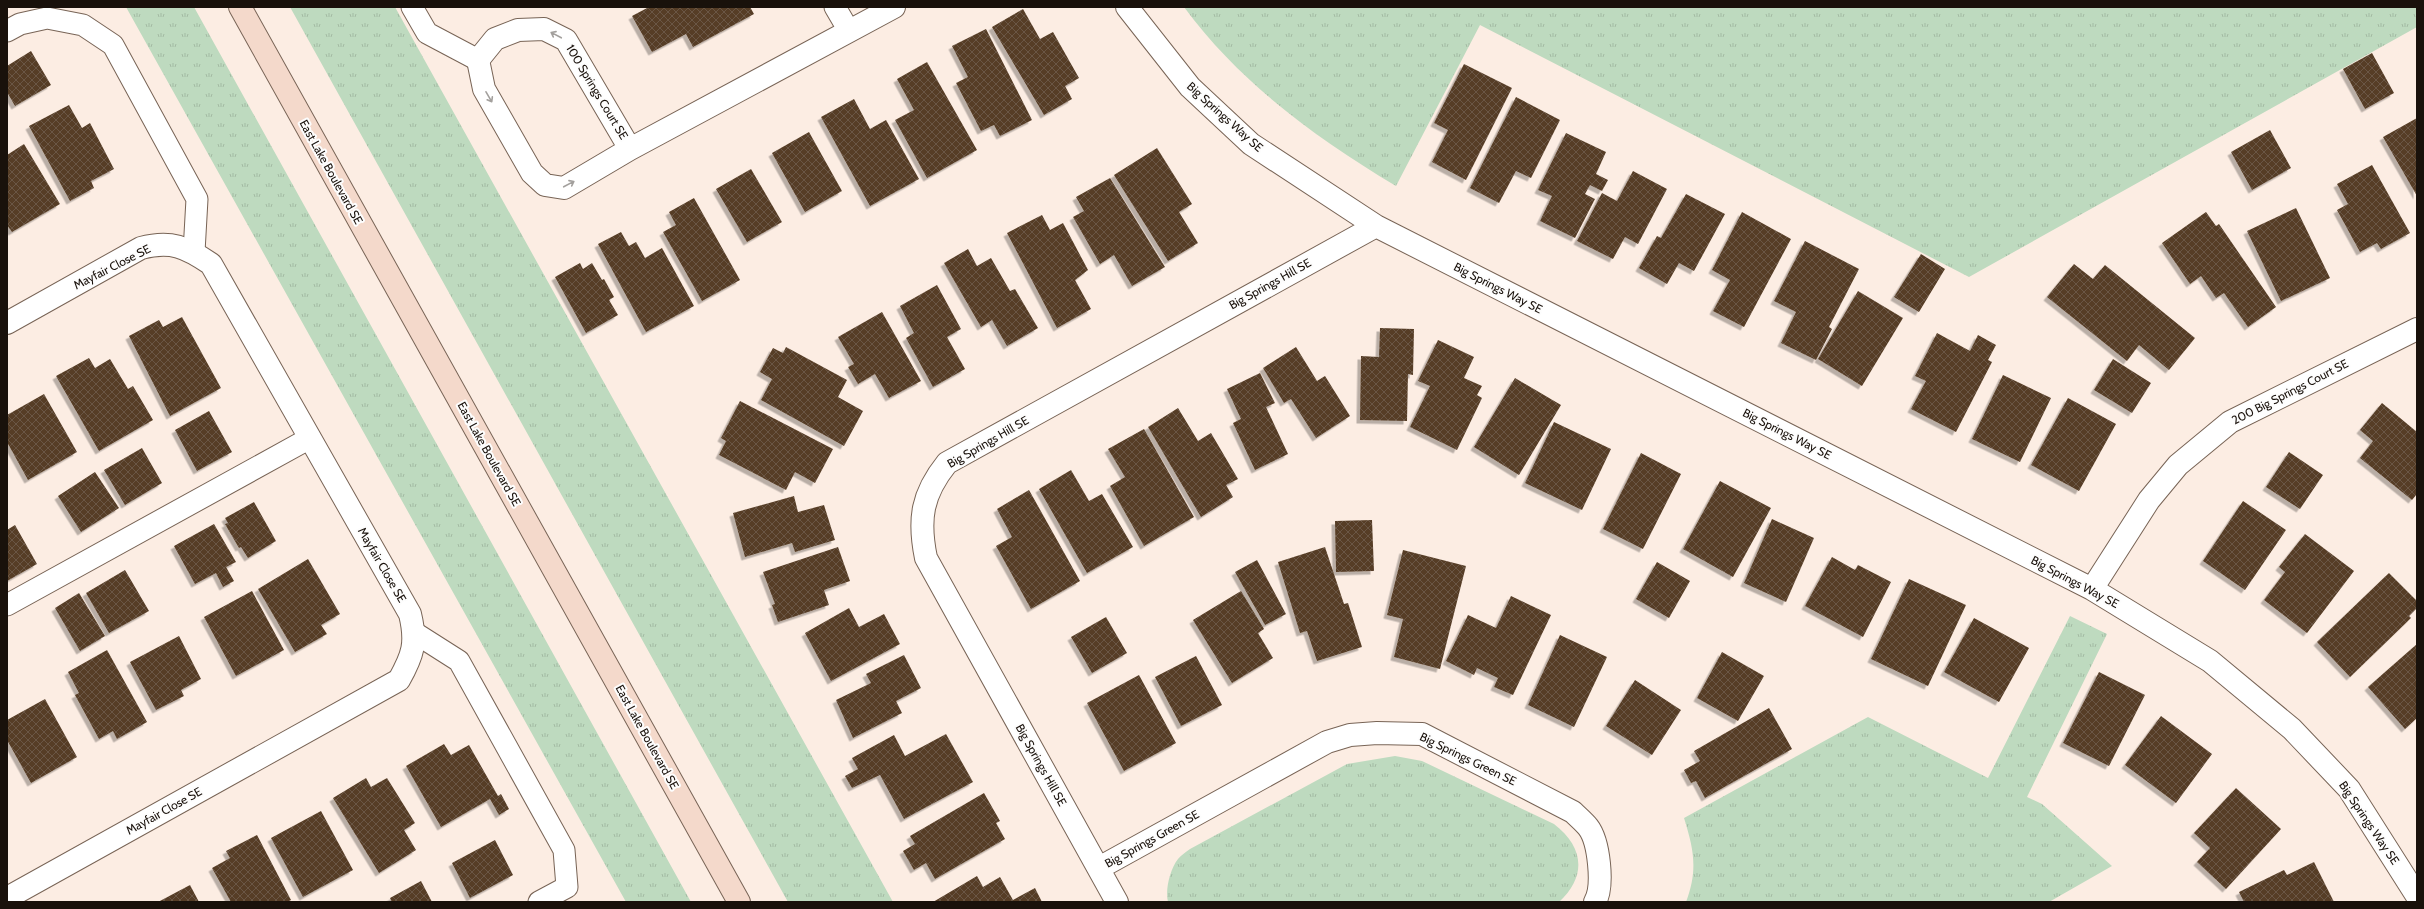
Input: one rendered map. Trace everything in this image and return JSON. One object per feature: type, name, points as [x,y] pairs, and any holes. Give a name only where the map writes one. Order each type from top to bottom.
[{"type":"main road","name":"East Lake Boulevard SE","points":[[240,7],[739,902]]},
{"type":"street","name":"100 Springs Court SE","points":[[630,149],[566,40],[544,29],[518,30],[496,39],[478,60],[484,89],[532,173],[546,185],[564,188],[630,149],[894,7]]},
{"type":"street","name":"Big Springs Way SE","points":[[1127,7],[1190,87],[1251,144],[1376,226],[2092,589],[2210,661],[2292,729],[2349,790],[2417,896]]},
{"type":"street","name":"Big Springs Hill SE","points":[[1117,902],[926,558],[921,533],[924,506],[933,481],[947,463],[1376,226]]},
{"type":"street","name":"Mayfair Close SE","points":[[7,323],[141,248],[158,244],[176,245],[194,252],[211,264],[410,614],[415,633],[412,657],[399,680],[7,898]]},
{"type":"street","name":"200 Big Springs Court SE","points":[[2092,589],[2149,500],[2178,465],[2230,422],[2417,328]]},
{"type":"street","name":"Big Springs Green SE","points":[[1099,868],[1327,742],[1350,735],[1377,733],[1422,734],[1573,812],[1589,828],[1598,853],[1599,877],[1595,902]]},
{"type":"lane","points":[[412,7],[427,33],[478,60]]},
{"type":"lane","points":[[835,7],[849,31]]},
{"type":"lane","points":[[7,31],[20,24],[47,18],[83,25],[113,45],[197,199],[194,252]]},
{"type":"lane","points":[[7,605],[310,438]]},
{"type":"lane","points":[[415,633],[459,661],[564,850],[567,887],[539,902]]},
{"type":"green space","points":[[126,7],[194,7],[691,902],[626,902]]},
{"type":"green space","points":[[290,7],[395,7],[893,902],[788,902]]},
{"type":"green space","points":[[1184,7],[2417,7],[2417,27],[1969,277],[1480,25],[1396,186],[1337,148],[1281,107],[1230,61],[1206,35]]},
{"type":"green space","points":[[2070,616],[2107,634],[2027,797],[2042,804],[2112,866],[2049,902],[1686,902],[1692,880],[1693,860],[1690,840],[1684,818],[1868,717],[1988,778]]},
{"type":"green space","points":[[1395,756],[1422,761],[1554,824],[1564,833],[1576,852],[1578,872],[1568,892],[1559,902],[1168,902],[1168,886],[1175,863],[1190,849],[1347,764]]},
{"type":"building","points":[[649,7],[750,7],[754,14],[693,47],[686,34],[652,52],[632,16]]},
{"type":"building","points":[[1023,9],[1040,39],[1053,32],[1079,78],[1065,86],[1072,99],[1044,115],[992,27]]},
{"type":"building","points":[[986,29],[1032,120],[1000,136],[994,125],[981,131],[956,83],[968,77],[952,46]]},
{"type":"building","points":[[31,51],[51,85],[15,106],[7,92],[7,66]]},
{"type":"building","points":[[2372,53],[2394,93],[2365,109],[2343,69]]},
{"type":"building","points":[[927,62],[977,150],[927,178],[895,120],[914,110],[897,79]]},
{"type":"building","points":[[1464,64],[1512,88],[1466,180],[1432,162],[1448,130],[1434,123]]},
{"type":"building","points":[[1516,97],[1560,120],[1531,178],[1516,171],[1499,203],[1470,188]]},
{"type":"building","points":[[854,99],[870,129],[886,120],[919,179],[870,206],[821,117]]},
{"type":"building","points":[[69,105],[82,128],[90,123],[114,169],[91,181],[94,188],[70,201],[29,126]]},
{"type":"building","points":[[2417,118],[2417,196],[2383,137]]},
{"type":"building","points":[[2270,130],[2291,168],[2252,190],[2231,152]]},
{"type":"building","points":[[809,132],[842,191],[805,212],[772,153]]},
{"type":"building","points":[[1566,133],[1606,152],[1596,174],[1608,180],[1602,191],[1590,185],[1585,194],[1595,199],[1575,238],[1540,221],[1552,196],[1538,190]]},
{"type":"building","points":[[24,144],[60,204],[12,232],[7,225],[7,155]]},
{"type":"building","points":[[1157,148],[1192,204],[1179,212],[1198,243],[1168,261],[1114,175]]},
{"type":"building","points":[[2372,165],[2410,233],[2381,249],[2377,243],[2360,252],[2337,210],[2348,204],[2337,184]]},
{"type":"building","points":[[751,169],[782,222],[747,242],[716,189]]},
{"type":"building","points":[[1633,171],[1667,189],[1638,244],[1625,237],[1613,259],[1577,241],[1602,193],[1617,201]]},
{"type":"building","points":[[1110,178],[1165,267],[1132,286],[1114,255],[1100,264],[1073,217],[1084,211],[1076,197]]},
{"type":"building","points":[[1686,194],[1725,214],[1694,271],[1679,263],[1667,284],[1639,268],[1657,236],[1661,238]]},
{"type":"building","points":[[694,198],[740,280],[702,301],[663,232],[676,225],[669,212]]},
{"type":"building","points":[[2296,208],[2330,278],[2281,301],[2247,231]]},
{"type":"building","points":[[1742,212],[1791,239],[1744,327],[1713,311],[1730,280],[1712,270]]},
{"type":"building","points":[[2206,212],[2216,226],[2219,224],[2276,307],[2248,327],[2224,293],[2216,298],[2201,276],[2190,284],[2162,243]]},
{"type":"building","points":[[1042,215],[1050,230],[1063,223],[1088,270],[1075,280],[1091,309],[1057,328],[1007,233]]},
{"type":"building","points":[[621,232],[629,246],[636,242],[645,258],[662,248],[694,306],[646,332],[598,244]]},
{"type":"building","points":[[1805,241],[1859,269],[1829,327],[1832,329],[1816,360],[1781,343],[1796,312],[1774,301]]},
{"type":"building","points":[[968,249],[977,266],[991,258],[1010,291],[1015,289],[1038,328],[1007,346],[992,320],[981,327],[944,263]]},
{"type":"building","points":[[1921,254],[1945,269],[1919,312],[1894,297]]},
{"type":"building","points":[[580,263],[583,269],[592,263],[602,280],[604,279],[614,297],[609,300],[618,315],[586,333],[555,277]]},
{"type":"building","points":[[2074,264],[2093,279],[2105,265],[2195,338],[2169,370],[2139,345],[2127,361],[2047,297]]},
{"type":"building","points":[[937,285],[961,329],[947,337],[965,369],[933,387],[906,338],[914,333],[900,306]]},
{"type":"building","points":[[1858,291],[1903,318],[1862,386],[1818,359]]},
{"type":"building","points":[[882,312],[921,381],[889,398],[875,374],[858,384],[848,367],[854,364],[838,337]]},
{"type":"building","points":[[182,317],[221,388],[170,416],[129,336],[159,320],[163,327]]},
{"type":"building","points":[[1380,328],[1414,329],[1413,375],[1408,374],[1407,421],[1360,420],[1361,356],[1379,357]]},
{"type":"building","points":[[1937,333],[1970,351],[1978,335],[1996,345],[1988,360],[1992,362],[1956,432],[1911,409],[1926,381],[1915,376]]},
{"type":"building","points":[[1438,340],[1474,357],[1464,378],[1482,386],[1477,395],[1482,398],[1457,450],[1410,427],[1430,386],[1418,381]]},
{"type":"building","points":[[786,347],[847,380],[838,397],[863,411],[844,446],[761,400],[772,379],[760,372],[773,348],[783,353]]},
{"type":"building","points":[[1296,347],[1317,381],[1325,376],[1350,416],[1316,438],[1291,399],[1284,403],[1263,368]]},
{"type":"building","points":[[89,358],[95,368],[110,359],[128,389],[133,386],[153,420],[99,451],[56,376]]},
{"type":"building","points":[[2113,359],[2151,383],[2132,413],[2094,390]]},
{"type":"building","points":[[1260,373],[1275,403],[1266,407],[1288,454],[1255,470],[1233,423],[1241,419],[1227,389]]},
{"type":"building","points":[[2003,375],[2051,398],[2020,462],[1972,439]]},
{"type":"building","points":[[1515,378],[1561,405],[1519,475],[1474,447]]},
{"type":"building","points":[[44,394],[77,452],[28,480],[7,442],[7,415]]},
{"type":"building","points":[[2068,398],[2116,424],[2079,491],[2031,465]]},
{"type":"building","points":[[740,401],[833,449],[815,483],[795,472],[786,490],[719,455],[726,441],[721,438]]},
{"type":"building","points":[[2382,403],[2417,432],[2417,494],[2412,500],[2360,458],[2373,441],[2360,430]]},
{"type":"building","points":[[1178,408],[1198,441],[1211,433],[1238,479],[1226,485],[1233,497],[1201,517],[1148,427]]},
{"type":"building","points":[[209,411],[232,452],[197,471],[175,430]]},
{"type":"building","points":[[1554,422],[1611,449],[1582,510],[1525,483]]},
{"type":"building","points":[[1144,429],[1194,517],[1144,546],[1110,486],[1125,477],[1108,449]]},
{"type":"building","points":[[142,448],[162,483],[125,505],[104,470]]},
{"type":"building","points":[[2289,452],[2323,475],[2300,509],[2266,487]]},
{"type":"building","points":[[1641,453],[1681,474],[1643,549],[1603,529]]},
{"type":"building","points":[[1071,470],[1089,501],[1102,494],[1133,547],[1087,573],[1039,489]]},
{"type":"building","points":[[95,472],[119,508],[81,532],[58,496]]},
{"type":"building","points":[[1720,481],[1771,508],[1733,577],[1683,549]]},
{"type":"building","points":[[1029,490],[1080,581],[1031,609],[996,546],[1012,537],[997,509]]},
{"type":"building","points":[[794,496],[798,512],[824,505],[835,540],[795,552],[792,543],[745,557],[733,513]]},
{"type":"building","points":[[2243,501],[2286,530],[2245,590],[2203,561]]},
{"type":"building","points":[[254,502],[276,541],[248,558],[241,547],[239,548],[225,524],[228,523],[225,518]]},
{"type":"building","points":[[1772,519],[1814,538],[1786,602],[1744,583]]},
{"type":"building","points":[[1372,520],[1374,571],[1336,572],[1335,521]]},
{"type":"building","points":[[214,524],[236,562],[226,567],[234,581],[223,587],[216,573],[195,584],[174,546]]},
{"type":"building","points":[[15,525],[37,564],[7,581],[7,530]]},
{"type":"building","points":[[2305,534],[2354,571],[2307,633],[2264,600],[2285,572],[2279,567]]},
{"type":"building","points":[[838,547],[850,581],[824,590],[829,605],[778,622],[772,605],[775,604],[763,572]]},
{"type":"building","points":[[1325,547],[1344,604],[1348,603],[1362,647],[1317,661],[1307,631],[1300,633],[1278,562]]},
{"type":"building","points":[[1403,550],[1466,566],[1440,669],[1394,657],[1403,619],[1387,615]]},
{"type":"building","points":[[1832,557],[1855,570],[1858,565],[1891,582],[1863,637],[1805,606]]},
{"type":"building","points":[[308,559],[340,614],[321,625],[327,634],[295,652],[258,589]]},
{"type":"building","points":[[1257,560],[1286,614],[1265,625],[1235,572]]},
{"type":"building","points":[[1657,562],[1690,581],[1669,618],[1636,599]]},
{"type":"building","points":[[125,570],[149,611],[109,633],[86,593]]},
{"type":"building","points":[[2389,573],[2417,601],[2417,608],[2409,616],[2411,618],[2350,677],[2317,642]]},
{"type":"building","points":[[1909,579],[1966,605],[1928,686],[1871,659]]},
{"type":"building","points":[[252,591],[284,650],[236,676],[204,617]]},
{"type":"building","points":[[1241,591],[1264,629],[1258,633],[1273,658],[1232,683],[1193,620]]},
{"type":"building","points":[[79,593],[105,636],[80,651],[55,608]]},
{"type":"building","points":[[1511,596],[1551,615],[1513,695],[1494,687],[1498,678],[1477,668],[1474,675],[1446,661],[1468,615],[1496,628]]},
{"type":"building","points":[[849,608],[859,627],[884,614],[900,644],[831,681],[805,633]]},
{"type":"building","points":[[1106,617],[1127,653],[1092,673],[1071,637]]},
{"type":"building","points":[[1974,618],[2029,648],[1999,702],[1944,672]]},
{"type":"building","points":[[1560,635],[1607,657],[1574,727],[1528,705]]},
{"type":"building","points":[[179,636],[201,679],[181,690],[184,696],[156,710],[130,662]]},
{"type":"building","points":[[2417,644],[2417,718],[2405,729],[2368,687]]},
{"type":"building","points":[[107,650],[147,722],[117,739],[113,731],[99,739],[75,695],[79,693],[68,672]]},
{"type":"building","points":[[1722,652],[1764,676],[1738,721],[1697,698]]},
{"type":"building","points":[[904,655],[921,688],[896,701],[902,713],[853,738],[836,700],[871,683],[866,674]]},
{"type":"building","points":[[1196,656],[1222,705],[1181,726],[1155,677]]},
{"type":"building","points":[[2099,672],[2145,695],[2109,766],[2063,743]]},
{"type":"building","points":[[1139,675],[1176,743],[1124,771],[1087,703]]},
{"type":"building","points":[[1635,680],[1681,710],[1652,755],[1606,726]]},
{"type":"building","points":[[45,699],[77,757],[31,783],[7,740],[7,720]]},
{"type":"building","points":[[1769,708],[1792,749],[1705,798],[1696,781],[1691,783],[1684,770],[1700,761],[1694,751]]},
{"type":"building","points":[[2161,716],[2212,754],[2176,803],[2125,765]]},
{"type":"building","points":[[946,734],[973,782],[904,819],[880,775],[852,788],[845,776],[858,769],[852,758],[894,735],[905,756]]},
{"type":"building","points":[[444,744],[451,755],[469,745],[498,796],[501,794],[509,809],[499,815],[490,799],[441,827],[406,766]]},
{"type":"building","points":[[366,778],[371,787],[387,778],[415,823],[404,830],[416,850],[379,873],[333,798]]},
{"type":"building","points":[[2236,788],[2281,829],[2226,889],[2197,862],[2210,848],[2194,833]]},
{"type":"building","points":[[984,793],[1000,821],[996,823],[1005,839],[935,879],[926,863],[914,870],[903,851],[915,844],[910,836]]},
{"type":"building","points":[[321,811],[353,870],[303,897],[271,838]]},
{"type":"building","points":[[257,835],[291,900],[287,902],[231,902],[212,868],[230,858],[226,851]]},
{"type":"building","points":[[495,840],[513,875],[470,898],[452,863]]},
{"type":"building","points":[[2314,862],[2334,902],[2244,902],[2239,892],[2284,870],[2287,875]]},
{"type":"building","points":[[977,876],[983,887],[1000,877],[1013,900],[1035,888],[1042,902],[933,902]]},
{"type":"building","points":[[421,881],[432,902],[392,902],[390,898]]},
{"type":"building","points":[[190,885],[199,902],[158,902]]}]
